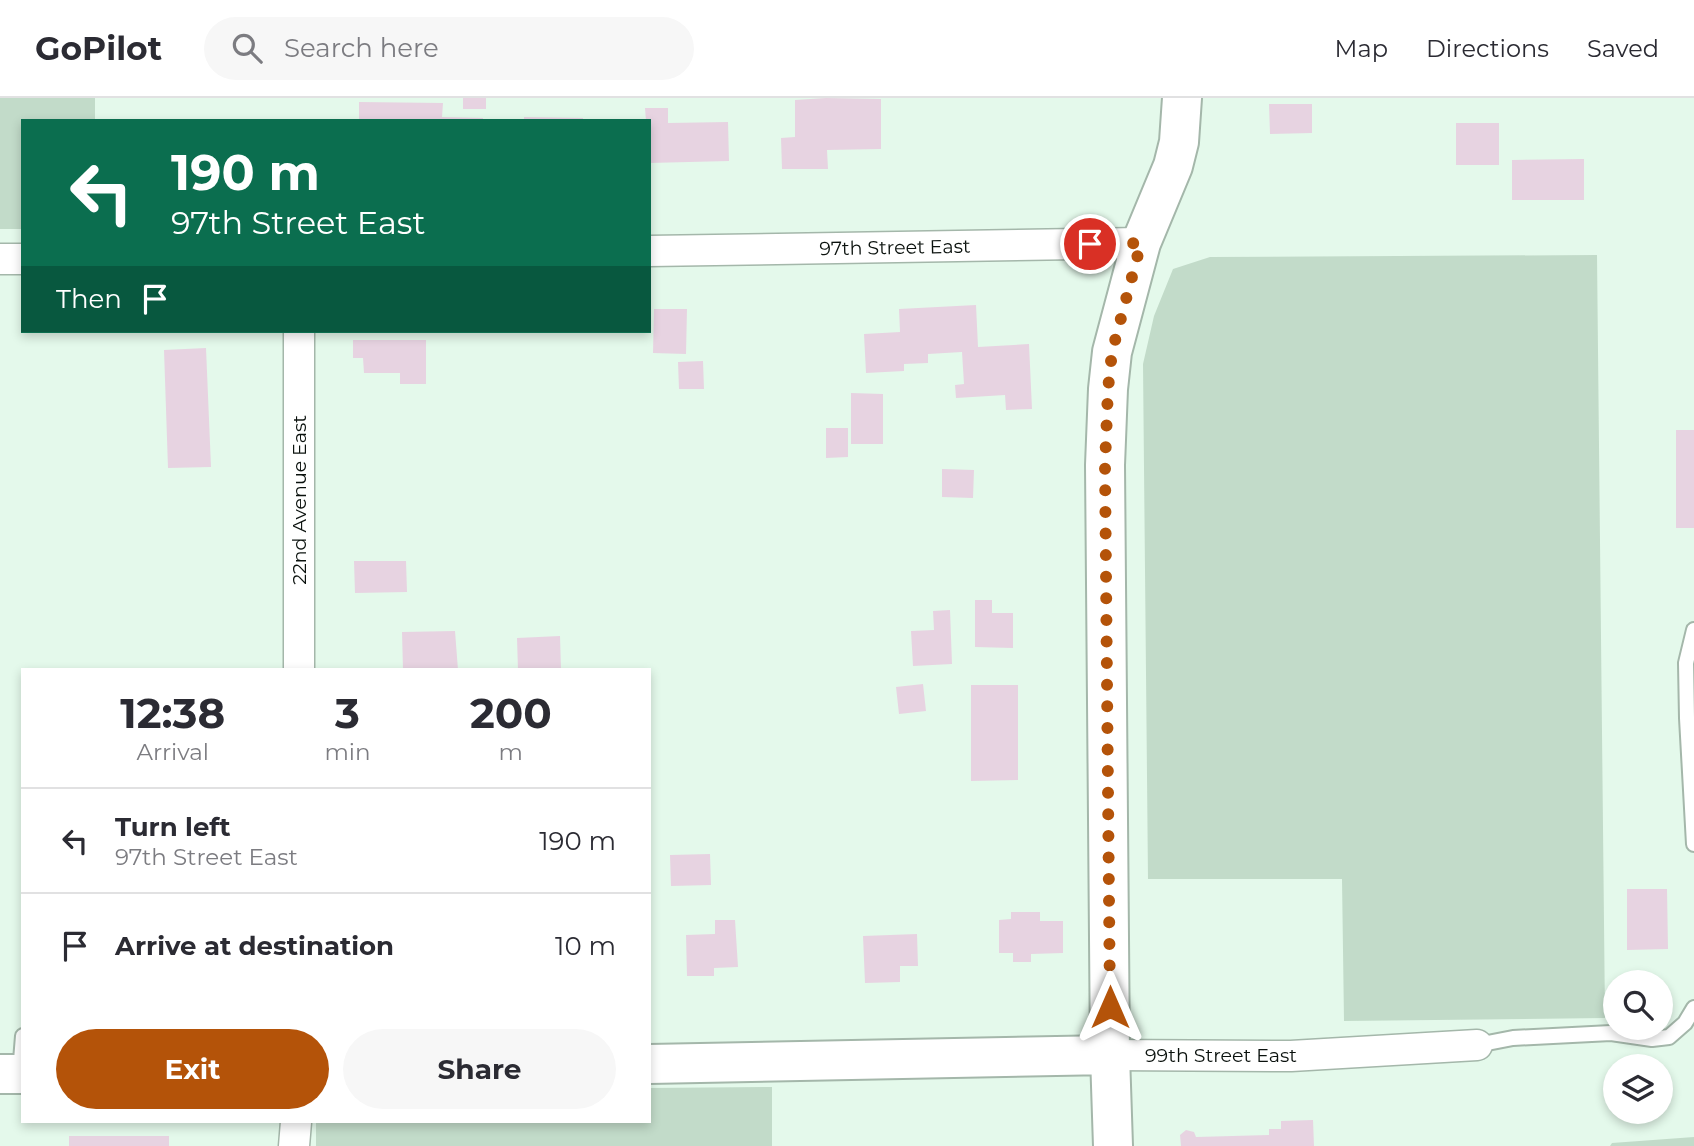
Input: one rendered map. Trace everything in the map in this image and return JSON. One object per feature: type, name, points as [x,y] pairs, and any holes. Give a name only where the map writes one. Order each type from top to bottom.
[{"type":"street","points":[[1113,1146],[1105,465],[1108,389],[1112,352],[1141,243],[1173,166],[1179,142],[1182,98]]},
{"type":"street","name":"97th Street East","points":[[651,251],[1141,243]]},
{"type":"street","points":[[0,259],[21,259]]},
{"type":"street","name":"22nd Avenue East","points":[[299,333],[299,668]]},
{"type":"street","name":"99th Street East","points":[[651,1064],[1110,1055],[1292,1056],[1476,1045]]},
{"type":"street","points":[[294,1146],[296,1123]]},
{"type":"lane","points":[[1694,630],[1686,663],[1686,676],[1694,844]]},
{"type":"lane","name":"99th Street East","points":[[1476,1045],[1513,1038],[1611,1033],[1653,1039],[1669,1037],[1685,1023],[1694,1008]]},
{"type":"lane","points":[[14,1074],[21,1044]]},
{"type":"green space","points":[[0,98],[95,98],[95,119],[21,119],[21,229],[0,229]]},
{"type":"green space","points":[[1597,255],[1603,1018],[1344,1021],[1342,879],[1148,879],[1143,364],[1154,316],[1173,269],[1210,257]]},
{"type":"green space","points":[[772,1087],[772,1146],[316,1146],[316,1123],[651,1123],[651,1088]]},
{"type":"green space","points":[[1694,1137],[1694,1146],[1610,1146],[1612,1143]]},
{"type":"building","points":[[463,98],[486,98],[486,109],[463,109]]},
{"type":"building","points":[[881,99],[881,149],[827,150],[828,169],[782,169],[781,138],[795,137],[795,100]]},
{"type":"building","points":[[359,102],[443,103],[442,117],[483,118],[483,119],[359,119]]},
{"type":"building","points":[[1269,104],[1312,104],[1312,133],[1270,134]]},
{"type":"building","points":[[645,108],[668,108],[668,123],[728,122],[729,161],[651,163],[651,119],[646,119]]},
{"type":"building","points":[[524,117],[583,118],[583,119]]},
{"type":"building","points":[[1456,123],[1499,123],[1499,165],[1456,165]]},
{"type":"building","points":[[1584,159],[1584,200],[1512,200],[1512,160]]},
{"type":"building","points":[[976,305],[978,347],[1029,344],[1032,409],[1006,410],[1005,395],[956,398],[955,385],[964,384],[962,352],[928,354],[928,363],[904,364],[904,371],[866,373],[864,334],[900,332],[899,309]]},
{"type":"building","points":[[654,309],[687,309],[686,354],[653,353]]},
{"type":"building","points":[[353,340],[426,340],[426,384],[400,384],[400,373],[364,373],[363,358],[353,358]]},
{"type":"building","points":[[206,348],[211,467],[168,468],[164,350]]},
{"type":"building","points":[[703,361],[704,389],[679,389],[678,362]]},
{"type":"building","points":[[851,393],[883,394],[883,444],[851,444]]},
{"type":"building","points":[[826,428],[848,428],[848,457],[826,458]]},
{"type":"building","points":[[1676,430],[1694,430],[1694,528],[1676,528]]},
{"type":"building","points":[[942,469],[974,470],[973,498],[942,497]]},
{"type":"building","points":[[354,561],[406,561],[407,592],[355,593]]},
{"type":"building","points":[[975,600],[992,600],[992,613],[1013,613],[1013,648],[975,647]]},
{"type":"building","points":[[950,610],[952,664],[913,666],[911,631],[934,630],[933,611]]},
{"type":"building","points":[[455,631],[458,668],[403,668],[402,632]]},
{"type":"building","points":[[560,636],[561,668],[518,668],[517,638]]},
{"type":"building","points":[[923,684],[926,711],[899,714],[896,687]]},
{"type":"building","points":[[971,685],[1018,685],[1018,780],[971,781]]},
{"type":"building","points":[[710,854],[711,885],[671,886],[670,855]]},
{"type":"building","points":[[1627,889],[1667,889],[1668,949],[1627,950]]},
{"type":"building","points":[[1011,912],[1040,912],[1040,921],[1063,921],[1063,953],[1031,954],[1031,962],[1013,962],[1013,953],[999,953],[999,920],[1011,919]]},
{"type":"building","points":[[715,920],[735,920],[738,967],[714,968],[714,976],[687,976],[686,935],[715,934]]},
{"type":"building","points":[[917,934],[918,966],[900,966],[900,982],[865,983],[863,936]]},
{"type":"building","points":[[1313,1120],[1314,1146],[1181,1146],[1180,1135],[1186,1130],[1194,1132],[1196,1137],[1269,1135],[1269,1129],[1281,1129],[1281,1121]]},
{"type":"building","points":[[69,1136],[169,1136],[169,1146],[69,1146]]},
{"type":"route","points":[[1090,244],[1141,243],[1112,352],[1108,389],[1105,465],[1110,1007]]}]
